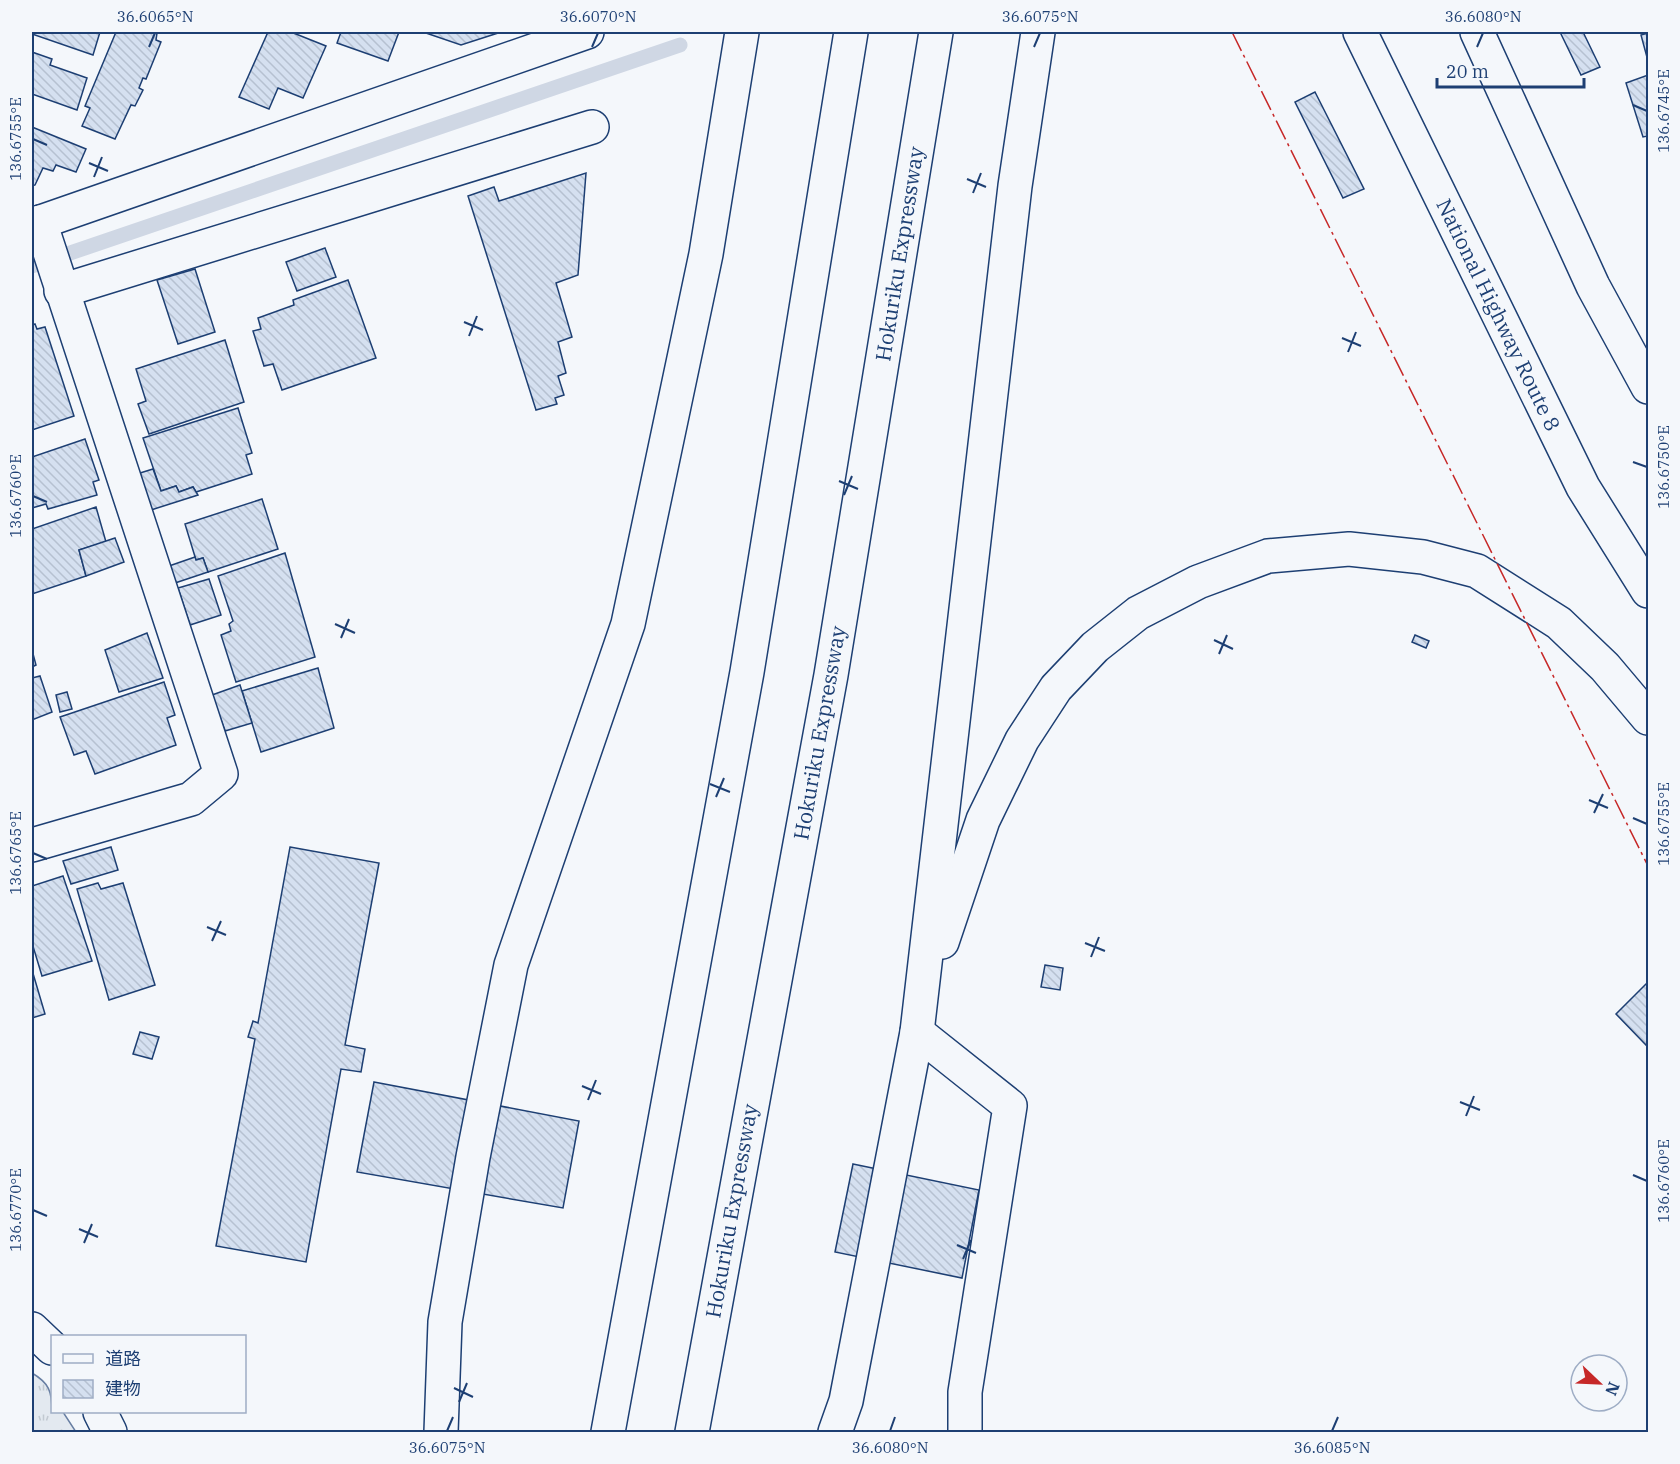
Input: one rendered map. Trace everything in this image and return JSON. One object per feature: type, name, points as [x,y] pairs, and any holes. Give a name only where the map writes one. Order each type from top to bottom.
[{"type":"main road","points":[[32,845],[191,799],[221,774],[39,228],[587,32]]},
{"type":"main road","points":[[441,1432],[445,1322],[473,1157],[511,965],[628,624],[706,254],[742,32]]},
{"type":"main road","points":[[608,1432],[745,684],[851,32]]},
{"type":"main road","name":"Hokuriku Expressway","points":[[692,1432],[831,675],[936,32]]},
{"type":"main road","points":[[836,1432],[846,1401],[916,1032],[1015,186],[1038,32]]},
{"type":"main road","name":"National Highway Route 8","points":[[1360,32],[1583,488],[1648,591]]},
{"type":"main road","points":[[1477,32],[1593,286],[1648,387]]},
{"type":"main road","points":[[60,286],[592,127]]},
{"type":"main road","points":[[916,1032],[952,908],[982,820],[1022,740],[1056,688],[1095,647],[1138,613],[1198,582],[1268,556],[1349,549],[1422,557],[1477,571],[1559,623],[1605,667],[1648,718]]},
{"type":"main road","points":[[916,1032],[1010,1106],[965,1392],[965,1432]]},
{"type":"main road","points":[[32,1329],[51,1347]]},
{"type":"main road","points":[[100,1413],[110,1432]]},
{"type":"green space","points":[[32,1373],[48,1388],[51,1413],[64,1413],[76,1432],[32,1432]]},
{"type":"building","points":[[32,32],[100,32],[93,55],[32,34]]},
{"type":"building","points":[[116,32],[157,33],[156,40],[161,42],[146,79],[143,78],[139,88],[143,90],[135,106],[131,105],[115,139],[82,126],[90,108],[85,106]]},
{"type":"building","points":[[268,32],[291,32],[326,46],[303,98],[278,88],[269,109],[239,97]]},
{"type":"building","points":[[341,32],[399,32],[388,61],[337,43]]},
{"type":"building","points":[[423,32],[494,32],[498,33],[461,45]]},
{"type":"building","points":[[1560,32],[1583,32],[1600,67],[1581,75]]},
{"type":"building","points":[[1648,33],[1648,61],[1641,35]]},
{"type":"building","points":[[32,52],[52,59],[50,65],[87,78],[77,110],[32,94]]},
{"type":"building","points":[[1648,75],[1648,136],[1643,137],[1626,83]]},
{"type":"building","points":[[1315,92],[1364,189],[1343,198],[1295,102]]},
{"type":"building","points":[[32,127],[86,149],[76,172],[56,165],[53,171],[43,168],[35,185],[32,186]]},
{"type":"building","points":[[586,173],[578,275],[556,283],[572,337],[558,342],[566,373],[558,376],[564,395],[555,398],[557,404],[536,410],[468,196],[494,187],[499,201]]},
{"type":"building","points":[[325,248],[336,277],[297,291],[286,262]]},
{"type":"building","points":[[195,269],[215,332],[178,344],[157,280]]},
{"type":"building","points":[[348,280],[376,358],[282,390],[273,364],[264,366],[253,331],[261,329],[258,318],[294,305],[293,300]]},
{"type":"building","points":[[35,324],[37,329],[45,327],[74,416],[32,430],[32,325]]},
{"type":"building","points":[[225,340],[244,402],[149,434],[138,404],[146,401],[136,369]]},
{"type":"building","points":[[238,408],[252,453],[246,455],[252,474],[196,492],[193,487],[179,492],[176,486],[161,491],[143,438]]},
{"type":"building","points":[[85,439],[99,480],[93,482],[97,495],[48,509],[46,504],[32,508],[32,457]]},
{"type":"building","points":[[153,469],[161,491],[176,486],[179,492],[193,487],[198,495],[151,510],[140,473]]},
{"type":"building","points":[[262,499],[278,549],[208,572],[203,558],[196,560],[185,524]]},
{"type":"building","points":[[96,507],[106,542],[79,550],[86,576],[32,594],[32,529]]},
{"type":"building","points":[[115,538],[124,562],[86,576],[79,550]]},
{"type":"building","points":[[285,553],[315,657],[236,682],[221,635],[231,631],[229,624],[233,621],[218,576]]},
{"type":"building","points":[[195,557],[196,560],[203,558],[208,572],[175,583],[169,566]]},
{"type":"building","points":[[209,579],[221,615],[190,625],[178,588]]},
{"type":"building","points":[[147,633],[163,678],[119,692],[105,650]]},
{"type":"building","points":[[1415,635],[1429,641],[1426,648],[1412,642]]},
{"type":"building","points":[[32,650],[36,665],[32,667]]},
{"type":"building","points":[[318,668],[334,728],[261,752],[242,691]]},
{"type":"building","points":[[40,676],[52,712],[32,720],[32,678]]},
{"type":"building","points":[[164,682],[175,715],[167,718],[176,745],[95,774],[86,751],[74,755],[60,717]]},
{"type":"building","points":[[240,685],[252,723],[225,731],[212,695]]},
{"type":"building","points":[[67,692],[72,709],[60,712],[56,695]]},
{"type":"building","points":[[111,847],[118,870],[71,884],[63,861]]},
{"type":"building","points":[[290,847],[379,863],[345,1045],[365,1049],[361,1072],[341,1069],[306,1262],[216,1246],[255,1039],[248,1037],[253,1021],[258,1023]]},
{"type":"building","points":[[63,876],[92,961],[42,976],[32,943],[32,886]]},
{"type":"building","points":[[98,883],[101,889],[123,883],[155,985],[109,1000],[77,889]]},
{"type":"building","points":[[1045,965],[1063,968],[1060,990],[1041,987]]},
{"type":"building","points":[[32,970],[45,1014],[32,1018]]},
{"type":"building","points":[[1648,982],[1648,1042],[1646,1045],[1616,1014]]},
{"type":"building","points":[[140,1032],[159,1037],[152,1059],[133,1054]]},
{"type":"building","points":[[374,1082],[579,1121],[563,1208],[357,1172]]},
{"type":"building","points":[[853,1164],[979,1190],[962,1278],[835,1252]]},
{"type":"waterway","points":[[32,266],[680,45]]},
{"type":"power","points":[[1232,32],[1648,866]]}]
